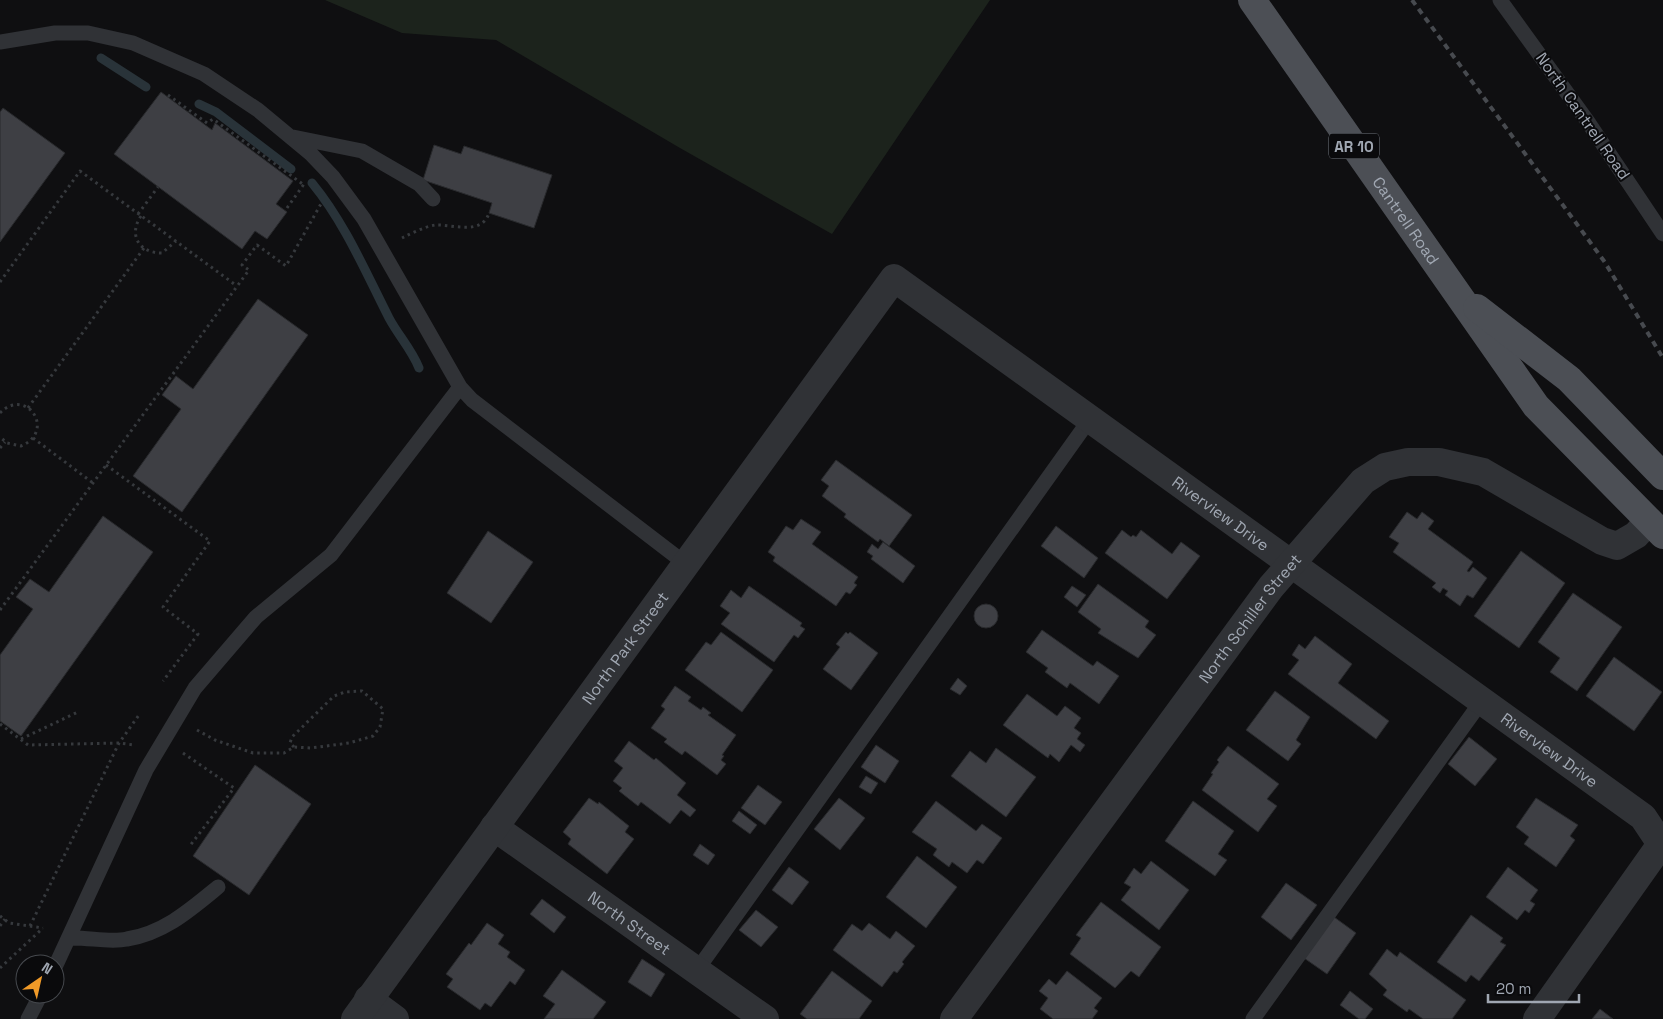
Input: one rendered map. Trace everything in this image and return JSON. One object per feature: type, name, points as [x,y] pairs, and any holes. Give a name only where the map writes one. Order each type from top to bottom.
[{"type":"main road","name":"Cantrell Road","points":[[1252,0],[1536,406],[1650,530]]},
{"type":"main road","name":"Cantrell Road","points":[[1456,292],[1569,378],[1663,476]]},
{"type":"street","name":"Riverview Drive","points":[[894,278],[1643,817],[1661,844],[1537,1019]]},
{"type":"street","name":"North Park Street","points":[[362,1009],[894,278]]},
{"type":"street","name":"North Schiller Street","points":[[954,1019],[1291,562],[1363,481],[1385,467],[1408,462],[1438,462],[1483,472],[1602,541],[1618,546],[1650,530]]},
{"type":"street","name":"North Street","points":[[494,827],[766,1019]]},
{"type":"street","points":[[362,1009],[396,1019]]},
{"type":"lane","name":"North Cantrell Road","points":[[1500,0],[1588,122],[1663,234]]},
{"type":"lane","points":[[0,42],[55,34],[88,33],[133,43],[204,74],[258,110],[319,163],[364,218],[460,387],[472,400],[497,422],[686,564]]},
{"type":"lane","points":[[289,136],[362,151],[418,184],[434,199]]},
{"type":"lane","points":[[61,954],[146,770],[207,672],[256,617],[331,555],[460,387]]},
{"type":"lane","points":[[697,970],[1090,419]]},
{"type":"lane","points":[[1253,1019],[1481,702]]},
{"type":"lane","points":[[69,938],[86,937],[126,940],[164,928],[218,887]]},
{"type":"lane","points":[[28,1019],[36,1004]]},
{"type":"path","points":[[168,94],[207,123],[213,118],[304,185]]},
{"type":"path","points":[[287,208],[319,163]]},
{"type":"path","points":[[0,282],[80,171],[237,286]]},
{"type":"path","points":[[158,186],[140,215],[134,229],[139,244],[150,252],[162,253],[176,241]]},
{"type":"path","points":[[0,610],[237,286],[248,270],[242,265],[257,244],[286,266],[323,201]]},
{"type":"path","points":[[381,248],[433,226],[475,226],[484,222],[489,213]]},
{"type":"path","points":[[28,408],[144,248]]},
{"type":"path","points":[[0,412],[10,405],[22,405],[34,412],[38,426],[32,438],[21,446],[14,446],[5,442],[0,437]]},
{"type":"path","points":[[32,438],[94,483]]},
{"type":"path","points":[[0,448],[5,442]]},
{"type":"path","points":[[106,465],[210,541],[163,607],[198,634],[163,681]]},
{"type":"path","points":[[176,719],[215,740],[253,753],[284,753],[294,747],[320,747],[373,736],[380,727],[383,709],[362,691],[345,692],[334,696],[292,738],[290,743],[294,747]]},
{"type":"path","points":[[21,739],[78,712]]},
{"type":"path","points":[[30,926],[119,743],[139,715]]},
{"type":"path","points":[[0,724],[28,745],[119,743],[159,748]]},
{"type":"path","points":[[187,755],[234,788],[189,847]]},
{"type":"path","points":[[0,916],[9,923],[48,929]]},
{"type":"path","points":[[0,926],[5,919]]},
{"type":"path","points":[[0,968],[43,928]]},
{"type":"shaded area","points":[[325,0],[990,0],[832,234],[680,148],[496,40],[402,33]]},
{"type":"building","points":[[161,92],[212,130],[215,123],[293,181],[276,204],[287,212],[267,239],[255,231],[242,249],[114,154]]},
{"type":"building","points":[[3,108],[65,153],[0,242],[0,112]]},
{"type":"building","points":[[434,145],[461,154],[464,146],[552,175],[534,228],[489,213],[492,203],[423,180]]},
{"type":"building","points":[[258,299],[308,335],[182,512],[133,476],[181,409],[162,395],[176,376],[193,389]]},
{"type":"building","points":[[836,460],[912,515],[889,546],[880,539],[878,542],[844,517],[846,514],[822,496],[829,486],[821,480]]},
{"type":"building","points":[[1407,512],[1417,519],[1422,512],[1434,521],[1428,529],[1473,562],[1467,571],[1469,572],[1473,567],[1487,578],[1473,598],[1467,595],[1460,606],[1445,595],[1448,591],[1443,588],[1440,593],[1432,587],[1436,583],[1393,552],[1399,543],[1389,537]]},
{"type":"building","points":[[103,516],[153,552],[21,736],[0,721],[0,655],[33,609],[16,597],[30,579],[49,592]]},
{"type":"building","points":[[801,519],[821,532],[812,544],[858,577],[854,583],[857,585],[850,594],[846,592],[836,606],[773,561],[775,557],[768,552],[786,526],[793,530]]},
{"type":"building","points":[[1056,526],[1098,558],[1084,578],[1041,546]]},
{"type":"building","points":[[1122,530],[1131,537],[1133,535],[1136,537],[1141,530],[1172,554],[1181,542],[1200,556],[1167,599],[1105,553]]},
{"type":"building","points":[[488,531],[533,562],[491,623],[447,593]]},
{"type":"building","points":[[883,542],[915,566],[903,583],[871,559],[873,556],[867,552],[872,544],[878,549]]},
{"type":"building","points":[[1521,551],[1565,583],[1519,648],[1474,616]]},
{"type":"building","points":[[1098,584],[1149,621],[1145,627],[1156,635],[1138,658],[1098,633],[1101,629],[1078,612]]},
{"type":"building","points":[[749,586],[802,623],[800,626],[805,629],[798,638],[794,635],[774,662],[721,624],[730,613],[720,606],[731,590],[741,598]]},
{"type":"building","points":[[1072,586],[1086,595],[1077,607],[1064,597]]},
{"type":"building","points":[[1573,593],[1622,627],[1577,691],[1550,672],[1560,658],[1538,642]]},
{"type":"building","points":[[986,604],[994,608],[998,616],[994,624],[986,628],[978,624],[974,616],[978,608]]},
{"type":"building","points":[[1042,630],[1093,666],[1097,661],[1119,676],[1099,704],[1070,683],[1067,688],[1045,672],[1048,668],[1026,652]]},
{"type":"building","points":[[721,632],[773,670],[742,712],[685,670],[706,642],[711,645]]},
{"type":"building","points":[[846,632],[848,634],[850,632],[878,653],[851,690],[823,669],[840,647],[836,644]]},
{"type":"building","points":[[1315,636],[1352,664],[1338,683],[1389,721],[1376,739],[1288,674],[1299,660],[1292,655],[1299,644],[1305,649]]},
{"type":"building","points":[[1614,657],[1662,692],[1634,731],[1586,696]]},
{"type":"building","points":[[958,678],[967,686],[960,695],[950,689]]},
{"type":"building","points":[[675,686],[691,697],[688,701],[701,710],[703,707],[711,713],[708,715],[736,735],[722,755],[724,756],[721,760],[726,764],[717,775],[685,751],[682,755],[664,742],[667,739],[651,728],[665,709],[661,706]]},
{"type":"building","points":[[1275,691],[1310,717],[1296,740],[1301,744],[1288,761],[1246,730]]},
{"type":"building","points":[[1027,694],[1057,716],[1065,706],[1081,718],[1074,728],[1081,733],[1077,739],[1085,745],[1080,752],[1071,745],[1059,762],[1050,754],[1048,758],[1003,725]]},
{"type":"building","points":[[1469,737],[1497,759],[1475,786],[1448,764]]},
{"type":"building","points":[[629,741],[654,760],[656,758],[686,783],[677,795],[696,810],[690,817],[681,810],[670,824],[641,802],[638,806],[619,791],[622,788],[613,781],[623,768],[614,761]]},
{"type":"building","points":[[876,745],[899,761],[885,783],[861,767]]},
{"type":"building","points":[[1228,746],[1279,784],[1267,799],[1277,806],[1258,832],[1202,790],[1219,762],[1217,760]]},
{"type":"building","points":[[996,748],[1036,777],[1006,817],[951,776],[970,751],[986,763]]},
{"type":"building","points":[[255,765],[311,804],[249,895],[193,856]]},
{"type":"building","points":[[866,776],[878,783],[871,794],[859,787]]},
{"type":"building","points":[[758,785],[782,802],[765,825],[741,808]]},
{"type":"building","points":[[589,798],[598,804],[599,802],[629,826],[625,832],[634,839],[607,874],[568,844],[571,839],[563,832]]},
{"type":"building","points":[[839,798],[865,818],[840,850],[814,829]]},
{"type":"building","points":[[1536,798],[1578,825],[1570,836],[1575,840],[1556,867],[1524,844],[1529,837],[1516,827]]},
{"type":"building","points":[[936,801],[976,831],[982,824],[1002,838],[983,864],[977,860],[967,873],[952,862],[949,867],[933,855],[937,849],[912,832]]},
{"type":"building","points":[[1193,801],[1234,831],[1218,854],[1227,860],[1215,876],[1165,841]]},
{"type":"building","points":[[739,811],[757,825],[750,834],[732,821]]},
{"type":"building","points":[[700,844],[715,855],[708,865],[693,855]]},
{"type":"building","points":[[917,856],[957,887],[926,928],[886,897]]},
{"type":"building","points":[[1151,861],[1189,890],[1159,930],[1121,900],[1131,887],[1124,883],[1134,868],[1141,874]]},
{"type":"building","points":[[789,867],[809,882],[792,905],[772,890]]},
{"type":"building","points":[[1508,867],[1538,890],[1530,901],[1535,904],[1529,913],[1525,910],[1517,920],[1486,897]]},
{"type":"building","points":[[1286,883],[1317,905],[1291,940],[1261,917]]},
{"type":"building","points":[[542,899],[566,917],[554,933],[530,914]]},
{"type":"building","points":[[1101,902],[1161,947],[1139,977],[1131,971],[1115,988],[1070,954],[1081,938],[1076,935]]},
{"type":"building","points":[[756,910],[778,927],[761,947],[739,930]]},
{"type":"building","points":[[1471,915],[1503,938],[1500,942],[1506,945],[1479,981],[1471,975],[1466,982],[1437,962]]},
{"type":"building","points":[[1334,917],[1356,933],[1327,974],[1304,958]]},
{"type":"building","points":[[487,923],[504,935],[498,944],[510,952],[507,957],[525,970],[515,985],[510,981],[491,1007],[485,1003],[480,1010],[447,987],[453,979],[446,974]]},
{"type":"building","points":[[869,923],[890,939],[896,931],[915,946],[902,962],[904,964],[897,973],[894,971],[882,987],[833,950],[852,924],[862,931]]},
{"type":"building","points":[[1387,949],[1397,957],[1400,952],[1466,1000],[1452,1019],[1423,1019],[1409,1009],[1407,1012],[1383,995],[1387,990],[1369,974]]},
{"type":"building","points":[[642,959],[665,974],[651,997],[628,982]]},
{"type":"building","points":[[562,970],[606,1002],[593,1019],[544,1019],[555,1004],[543,996]]},
{"type":"building","points":[[832,971],[872,1001],[859,1019],[807,1019],[800,1014]]},
{"type":"building","points":[[1067,971],[1102,998],[1094,1008],[1098,1011],[1092,1019],[1053,1019],[1040,1009],[1048,998],[1039,991],[1049,979],[1056,985]]},
{"type":"building","points":[[1350,991],[1373,1009],[1365,1019],[1359,1019],[1340,1005]]},
{"type":"building","points":[[1600,1009],[1613,1019],[1592,1019]]},
{"type":"waterway","points":[[101,58],[146,87]]},
{"type":"waterway","points":[[199,104],[216,112],[291,169]]},
{"type":"waterway","points":[[312,183],[345,231],[389,318],[413,355],[419,368]]},
{"type":"railway","points":[[1412,0],[1604,261],[1663,358]]}]
